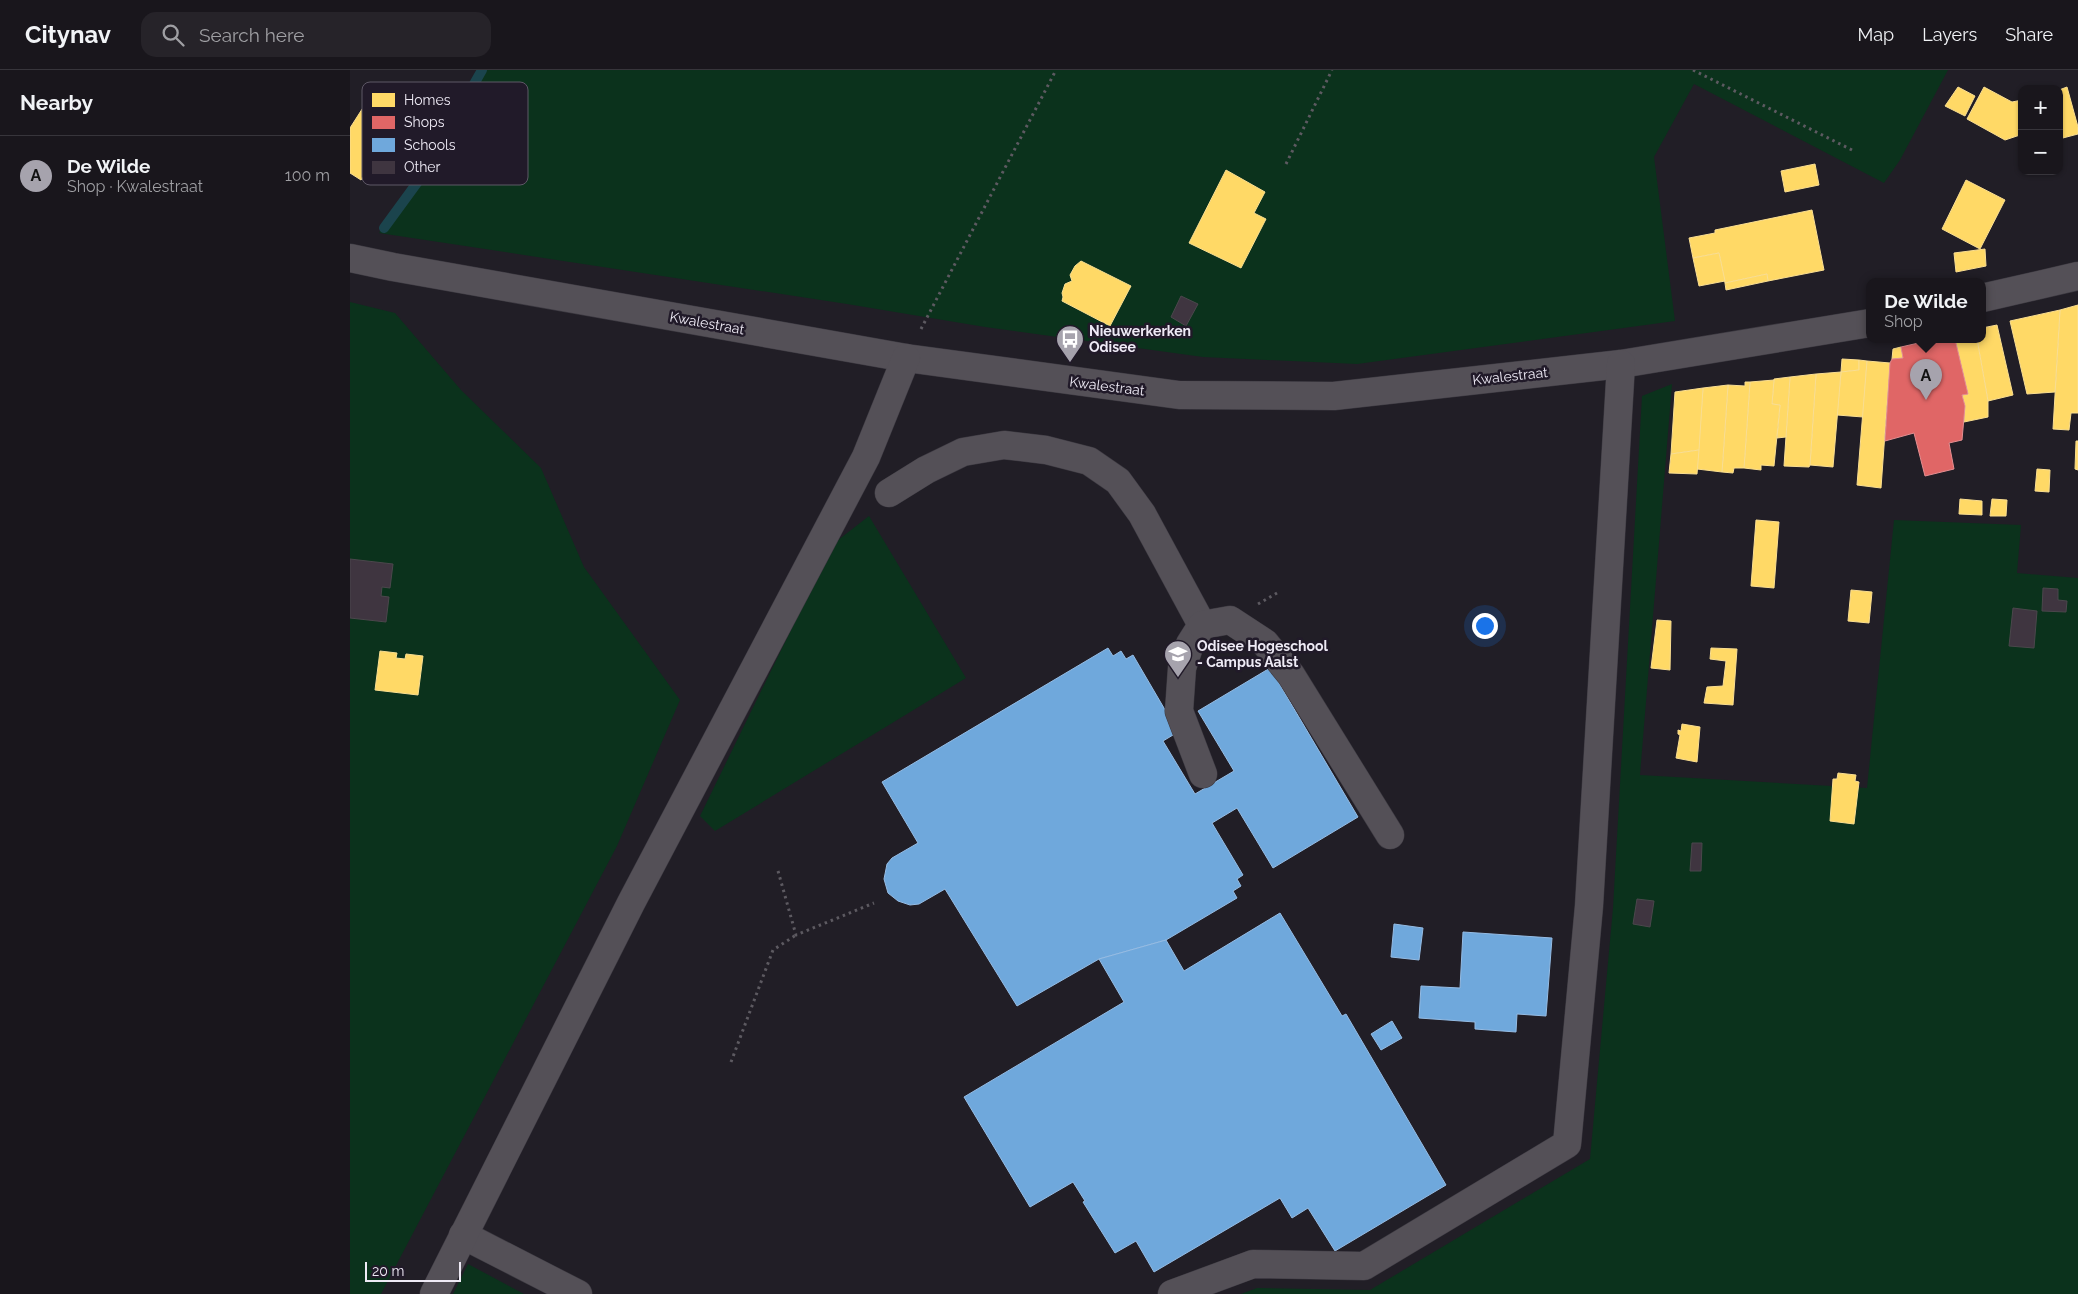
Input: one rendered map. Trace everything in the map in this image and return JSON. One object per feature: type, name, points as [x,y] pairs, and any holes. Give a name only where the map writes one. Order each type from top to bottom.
[{"type":"street","name":"Kwalestraat","points":[[350,258],[906,358],[1052,380],[1179,395],[1334,396],[1621,364],[1866,325]]},
{"type":"street","points":[[1986,297],[2078,276]]},
{"type":"street","points":[[434,1294],[631,903],[866,457],[906,358]]},
{"type":"street","points":[[1172,1294],[1253,1264],[1364,1266],[1567,1144],[1589,906],[1621,364]]},
{"type":"street","points":[[888,493],[926,470],[962,452],[1004,445],[1046,450],[1089,461],[1118,481],[1142,514],[1202,625]]},
{"type":"street","points":[[1203,774],[1179,711],[1182,668],[1190,644],[1202,625],[1230,620],[1265,642],[1291,676],[1390,835]]},
{"type":"street","points":[[463,1235],[578,1294]]},
{"type":"path","points":[[906,358],[1056,70]]},
{"type":"path","points":[[1286,164],[1332,70]]},
{"type":"path","points":[[1693,70],[1852,150]]},
{"type":"path","points":[[778,871],[796,935]]},
{"type":"path","points":[[731,1062],[773,950],[796,935],[874,903]]},
{"type":"green space","points":[[482,70],[1948,70],[1900,160],[1884,183],[1694,84],[1654,157],[1675,321],[1357,364],[1203,357],[985,327],[847,304],[379,233],[415,185],[528,185],[528,82],[475,82]]},
{"type":"green space","points":[[350,302],[395,313],[461,390],[541,468],[584,567],[680,700],[617,846],[381,1294],[350,1294]]},
{"type":"green space","points":[[1672,384],[1640,775],[1867,788],[1894,520],[2021,525],[2017,573],[2078,578],[2078,1294],[1241,1294],[1257,1288],[1370,1290],[1590,1159],[1613,908],[1642,396]]},
{"type":"green space","points":[[869,516],[966,678],[715,831],[700,816],[833,544]]},
{"type":"green space","points":[[468,1264],[524,1294],[453,1294]]},
{"type":"building: Homes","points":[[1958,87],[1975,96],[1965,116],[1945,106]]},
{"type":"building: Homes","points":[[1984,87],[2012,102],[2018,101],[2018,136],[2005,140],[1967,119]]},
{"type":"building: Homes","points":[[2067,87],[2078,127],[2078,134],[2063,138],[2063,130],[2063,88]]},
{"type":"building: Homes","points":[[362,109],[361,180],[350,173],[350,128]]},
{"type":"building: Homes","points":[[1815,164],[1819,185],[1785,192],[1781,171]]},
{"type":"building: Homes","points":[[1226,170],[1265,192],[1254,213],[1266,219],[1241,268],[1189,243]]},
{"type":"building: Homes","points":[[1966,180],[2005,200],[1980,249],[1942,229]]},
{"type":"building: Homes","points":[[1812,210],[1824,270],[1768,281],[1767,274],[1725,283],[1719,253],[1693,258],[1689,238],[1715,233],[1715,230]]},
{"type":"building: Homes","points":[[1985,249],[1986,266],[1956,272],[1954,253]]},
{"type":"building: Homes","points":[[1719,253],[1725,281],[1699,286],[1693,258]]},
{"type":"building: Homes","points":[[1081,261],[1131,286],[1110,326],[1062,301],[1065,284],[1072,281],[1070,275],[1075,266]]},
{"type":"building: Homes","points":[[1767,274],[1768,281],[1726,290],[1725,283]]},
{"type":"building: Homes","points":[[2078,305],[2078,413],[2071,413],[2069,430],[2053,429],[2060,310]]},
{"type":"building: Homes","points":[[2060,310],[2055,392],[2027,394],[2010,321]]},
{"type":"building: Homes","points":[[1997,325],[2013,395],[1988,401],[1978,343],[1986,343],[1986,327]]},
{"type":"building: Homes","points":[[1956,343],[1978,343],[1988,401],[1988,417],[1964,422],[1965,406],[1962,395],[1968,394]]},
{"type":"building: Homes","points":[[1901,347],[1903,358],[1892,359],[1893,349]]},
{"type":"building: Homes","points":[[1842,359],[1859,360],[1859,370],[1841,372]]},
{"type":"building: Homes","points":[[1859,360],[1867,361],[1863,417],[1837,415],[1841,372],[1859,370]]},
{"type":"building: Homes","points":[[1867,361],[1890,363],[1881,488],[1857,485]]},
{"type":"building: Homes","points":[[1841,372],[1833,467],[1810,465],[1816,374]]},
{"type":"building: Homes","points":[[1816,374],[1810,465],[1809,467],[1784,466],[1790,377]]},
{"type":"building: Homes","points":[[1790,377],[1786,437],[1777,438],[1780,405],[1772,404],[1774,379]]},
{"type":"building: Homes","points":[[1774,380],[1772,404],[1780,405],[1774,466],[1761,465],[1761,470],[1744,468],[1750,382]]},
{"type":"building: Homes","points":[[1745,382],[1750,382],[1744,468],[1734,468],[1733,473],[1722,472],[1728,385],[1745,386]]},
{"type":"building: Homes","points":[[1728,385],[1722,472],[1697,469],[1703,388]]},
{"type":"building: Homes","points":[[1703,388],[1699,450],[1671,454],[1675,392]]},
{"type":"building: Homes","points":[[2076,441],[2078,441],[2078,470],[2075,469]]},
{"type":"building: Homes","points":[[1699,450],[1697,474],[1669,473],[1671,454]]},
{"type":"building: Homes","points":[[2037,469],[2050,470],[2049,492],[2035,491]]},
{"type":"building: Homes","points":[[1960,499],[1982,501],[1982,515],[1959,514]]},
{"type":"building: Homes","points":[[1992,499],[2007,500],[2006,516],[1990,516]]},
{"type":"building: Homes","points":[[1756,520],[1779,522],[1774,588],[1751,586]]},
{"type":"building: Homes","points":[[1851,590],[1872,592],[1869,623],[1848,621]]},
{"type":"building: Homes","points":[[1657,620],[1671,621],[1670,670],[1651,668]]},
{"type":"building: Homes","points":[[1711,648],[1737,649],[1733,705],[1704,703],[1707,687],[1723,686],[1726,661],[1710,659]]},
{"type":"building: Homes","points":[[380,651],[397,653],[396,658],[405,659],[406,654],[423,656],[418,695],[375,690]]},
{"type":"building: Homes","points":[[1682,724],[1700,727],[1697,762],[1676,758],[1680,735],[1678,730],[1681,731]]},
{"type":"building: Homes","points":[[1838,773],[1856,775],[1855,781],[1859,782],[1854,824],[1830,821],[1833,779],[1837,779]]},
{"type":"building: Shops","points":[[1918,343],[1956,343],[1968,394],[1962,395],[1965,406],[1962,440],[1949,443],[1954,469],[1925,476],[1914,433],[1885,441],[1890,363],[1892,359],[1903,358],[1901,347]]},
{"type":"building: Schools","points":[[1108,648],[1113,656],[1121,651],[1126,659],[1133,655],[1178,732],[1163,741],[1195,794],[1234,771],[1198,711],[1270,668],[1358,817],[1273,868],[1237,808],[1212,823],[1243,875],[1237,879],[1241,886],[1233,891],[1237,898],[1166,940],[1099,959],[1017,1006],[945,889],[919,904],[910,905],[898,901],[888,893],[884,879],[887,864],[892,858],[918,843],[882,782]]},
{"type":"building: Schools","points":[[1280,913],[1342,1016],[1346,1014],[1446,1185],[1335,1251],[1308,1208],[1292,1218],[1280,1198],[1154,1272],[1136,1241],[1115,1253],[1083,1202],[1085,1201],[1073,1182],[1030,1207],[964,1097],[1124,1002],[1099,959],[1166,940],[1184,971]]},
{"type":"building: Schools","points":[[1394,924],[1423,928],[1419,960],[1391,957]]},
{"type":"building: Schools","points":[[1463,932],[1552,938],[1546,1016],[1517,1014],[1516,1032],[1475,1029],[1475,1022],[1419,1018],[1421,986],[1460,988]]},
{"type":"building: Schools","points":[[1392,1021],[1402,1038],[1381,1050],[1371,1034]]},
{"type":"building: Other","points":[[1181,296],[1198,304],[1186,326],[1171,317]]},
{"type":"building: Other","points":[[350,559],[393,564],[390,588],[382,587],[381,596],[389,597],[386,622],[350,618]]},
{"type":"building: Other","points":[[2043,588],[2058,589],[2058,600],[2067,601],[2066,612],[2042,611]]},
{"type":"building: Other","points":[[2013,608],[2037,611],[2034,648],[2009,646]]},
{"type":"building: Other","points":[[1692,843],[1702,843],[1701,871],[1690,871]]},
{"type":"building: Other","points":[[1637,899],[1654,901],[1650,927],[1633,924]]},
{"type":"waterway","points":[[475,82],[482,70]]},
{"type":"waterway","points":[[384,228],[415,185]]},
{"type":"place","name":"Nieuwerkerken Odisee","points":[[1070,363]]},
{"type":"place","name":"De Wilde","points":[[1926,400]]},
{"type":"place","name":"Odisee Hogeschool - Campus Aalst","points":[[1178,678]]}]
